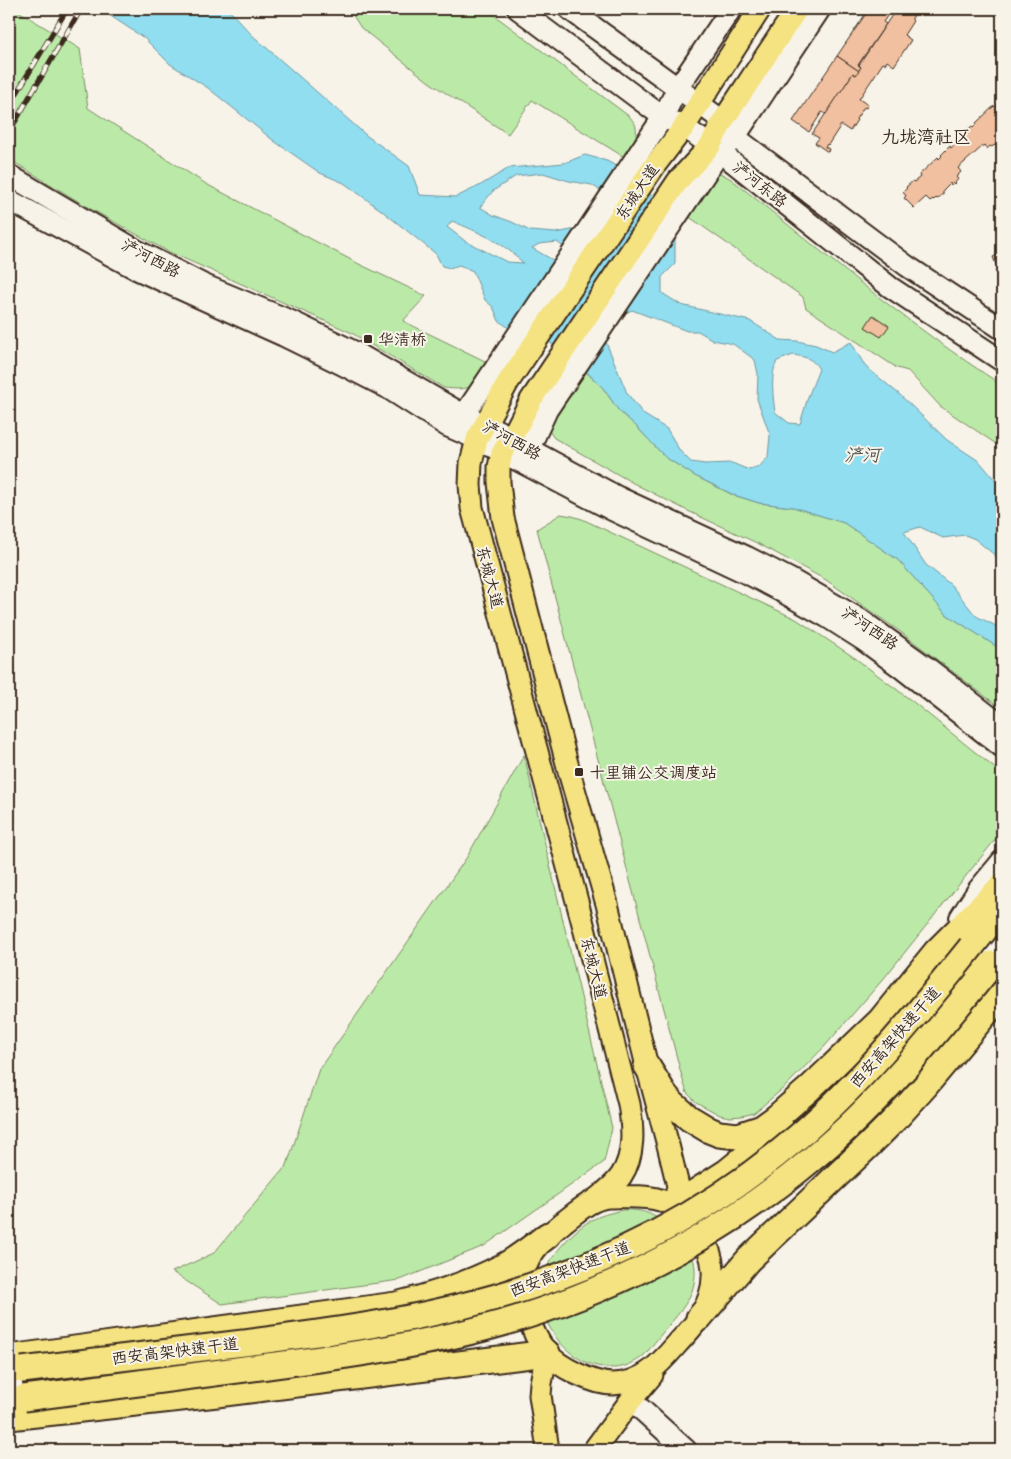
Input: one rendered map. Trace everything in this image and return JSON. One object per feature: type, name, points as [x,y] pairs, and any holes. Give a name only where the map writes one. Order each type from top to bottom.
[{"type":"highway","points":[[674,1206],[727,1172],[808,1104],[835,1077],[937,951],[1002,886]]},
{"type":"highway","name":"西安高架快速干道","points":[[13,1367],[297,1336],[406,1318],[505,1295],[556,1278],[620,1252],[672,1225],[718,1196],[798,1137],[848,1091],[876,1060],[924,1006],[1002,908]]},
{"type":"highway","name":"西安高架快速干道","points":[[14,1405],[317,1360],[419,1342],[481,1329],[515,1319],[581,1297],[611,1284],[672,1255],[723,1226],[771,1192],[812,1159],[850,1125],[889,1085],[952,1014],[997,958]]},
{"type":"highway","points":[[699,1318],[748,1260],[898,1116],[1002,994]]},
{"type":"highway","points":[[647,1066],[665,1095],[689,1118],[719,1134],[738,1136],[762,1128],[778,1117],[881,1020]]},
{"type":"highway","points":[[13,1367],[396,1306],[446,1291],[505,1266],[548,1235]]},
{"type":"highway","points":[[14,1405],[217,1394],[547,1353]]},
{"type":"main road","name":"浐河东路","points":[[518,9],[663,117],[684,127],[715,149],[890,287],[1002,361]]},
{"type":"main road","name":"浐河东路","points":[[569,9],[677,89],[699,103],[729,129],[907,266],[1002,329]]},
{"type":"main road","points":[[646,160],[663,117],[677,89],[731,9]]},
{"type":"main road","name":"东城大道","points":[[547,1353],[530,1323],[523,1291],[524,1274],[538,1246],[548,1235],[612,1187],[621,1176],[630,1156],[632,1134],[629,1104],[582,920],[472,508],[471,463],[501,376],[646,160],[684,127],[760,9]]},
{"type":"main road","name":"东城大道","points":[[674,1206],[678,1186],[669,1149],[607,904],[570,775],[506,535],[498,482],[499,467],[685,187],[729,129],[797,9]]},
{"type":"main road","points":[[729,129],[820,9]]},
{"type":"main road","name":"浐河西路","points":[[9,175],[138,252],[202,284],[291,321],[353,351],[464,415],[482,432]]},
{"type":"main road","name":"浐河西路","points":[[9,200],[136,269],[284,336],[386,387],[447,426],[482,432],[514,446],[747,557],[823,597],[861,620],[1002,726]]},
{"type":"main road","points":[[464,415],[501,376]]},
{"type":"main road","name":"浐河西路","points":[[514,446],[538,470],[620,514],[752,576],[827,617],[900,667],[1002,747]]},
{"type":"main road","points":[[937,951],[978,890],[1002,861]]},
{"type":"main road","points":[[594,1200],[607,1197],[647,1198],[658,1199],[674,1206],[682,1211],[703,1237],[713,1261],[711,1292],[699,1318],[631,1400],[594,1450]]},
{"type":"main road","points":[[548,1450],[540,1395],[547,1353],[576,1373],[610,1384],[629,1382],[640,1378],[661,1363]]},
{"type":"main road","points":[[631,1400],[686,1450]]},
{"type":"green space","points":[[9,9],[15,9],[80,49],[88,108],[206,184],[359,264],[426,296],[403,321],[487,362],[482,370],[486,373],[477,383],[468,388],[444,388],[350,332],[167,251],[89,208],[9,159]]},
{"type":"green space","points":[[349,9],[486,9],[630,117],[636,128],[634,142],[624,157],[532,100],[508,134],[429,82],[361,28]]},
{"type":"green space","points":[[722,174],[731,179],[898,312],[1002,385],[1002,448],[940,406],[908,371],[897,368],[806,308],[803,297],[688,216],[714,175]]},
{"type":"green space","points":[[585,371],[603,388],[619,411],[665,457],[695,476],[733,495],[759,503],[793,507],[844,523],[898,560],[946,614],[1002,650],[1002,709],[898,630],[826,580],[759,544],[633,483],[554,438],[549,431],[552,421]]},
{"type":"green space","points":[[561,514],[582,519],[796,619],[855,658],[912,701],[1002,774],[1002,831],[885,977],[825,1046],[786,1086],[754,1113],[730,1117],[720,1115],[696,1102],[687,1093],[537,529]]},
{"type":"green space","points":[[524,755],[612,1128],[604,1162],[484,1246],[400,1280],[222,1304],[172,1272],[214,1253],[287,1165],[319,1069],[467,857]]},
{"type":"green space","points":[[622,1210],[637,1210],[648,1213],[670,1228],[693,1257],[694,1280],[692,1291],[677,1316],[644,1355],[625,1366],[617,1368],[602,1367],[581,1360],[564,1347],[545,1318],[539,1300],[539,1289],[545,1270],[551,1260],[574,1233],[594,1219]]},
{"type":"water","name":"浐河","points":[[100,9],[228,9],[252,35],[367,136],[409,166],[420,195],[456,197],[509,168],[564,163],[585,155],[607,161],[618,167],[658,201],[675,236],[675,264],[662,277],[662,293],[681,305],[750,321],[780,340],[816,345],[832,352],[851,342],[865,366],[899,394],[947,440],[979,461],[1002,488],[1002,561],[975,539],[965,535],[943,538],[920,527],[904,532],[926,565],[951,585],[976,616],[1002,629],[1002,650],[946,614],[898,560],[844,523],[793,507],[759,503],[734,495],[695,476],[665,457],[619,411],[603,388],[565,351],[537,336],[509,328],[499,321],[493,307],[485,300],[473,271],[459,265],[450,268],[442,266],[436,254],[381,210],[344,183],[320,173],[274,141],[208,88],[170,64],[144,38]],"holes":[[[543,173],[569,181],[592,185],[608,196],[597,210],[576,229],[556,233],[530,231],[493,215],[480,207],[493,191],[516,176]],[[452,221],[481,234],[508,249],[523,263],[507,262],[465,241],[447,227]],[[557,242],[571,253],[558,263],[532,248],[539,244]],[[632,310],[687,331],[698,331],[713,340],[733,344],[755,360],[758,374],[757,399],[770,435],[768,457],[759,467],[749,470],[732,463],[705,464],[691,462],[680,451],[667,429],[643,414],[627,393],[606,342],[604,323]],[[793,355],[802,356],[814,362],[819,369],[800,424],[789,423],[775,412],[773,400],[773,372],[777,361]]]},
{"type":"building","points":[[869,9],[892,9],[883,22],[886,24],[858,65],[861,67],[859,71],[837,56]]},
{"type":"building","points":[[896,9],[906,9],[915,14],[904,35],[911,40],[894,66],[887,61],[885,64],[883,63],[859,99],[868,105],[866,108],[864,107],[850,131],[841,125],[825,147],[829,149],[828,152],[815,143],[819,138],[812,134],[853,73],[856,75],[861,67],[859,65]]},
{"type":"building","points":[[837,56],[859,71],[856,75],[853,73],[826,114],[822,112],[809,132],[793,121]]},
{"type":"building","points":[[1002,101],[1002,135],[1000,141],[987,149],[984,145],[958,168],[961,172],[956,177],[958,179],[954,184],[951,185],[950,183],[943,190],[943,194],[937,199],[930,201],[926,197],[914,208],[904,198],[906,196],[903,192],[906,187],[920,177],[919,175],[938,157],[939,159],[950,146],[951,148],[964,136],[963,134],[972,126],[973,128],[994,106]]},
{"type":"building","points":[[1002,253],[1002,273],[999,275],[993,257]]},
{"type":"building","points":[[873,315],[889,326],[881,337],[865,327]]},
{"type":"railway","points":[[9,106],[67,9]]},
{"type":"railway","points":[[9,132],[81,9]]},
{"type":"place","name":"华清桥","points":[[368,339]]},
{"type":"place","name":"十里铺公交调度站","points":[[579,772]]},
{"type":"district","name":"九垅湾社区","points":[[926,137]]}]
